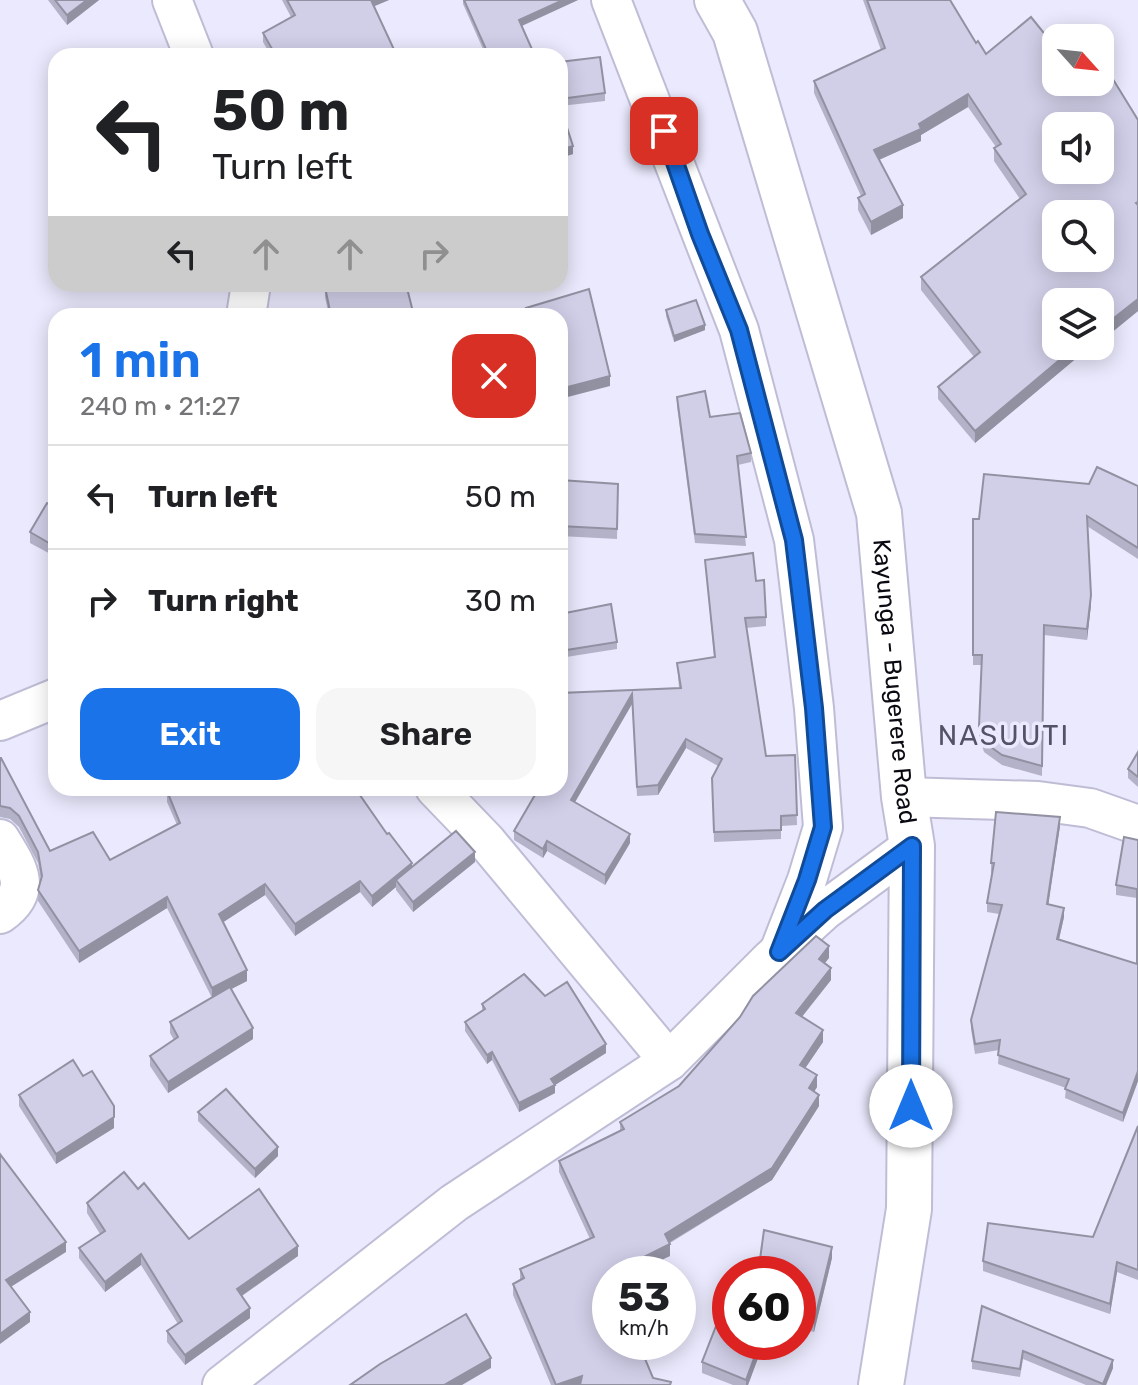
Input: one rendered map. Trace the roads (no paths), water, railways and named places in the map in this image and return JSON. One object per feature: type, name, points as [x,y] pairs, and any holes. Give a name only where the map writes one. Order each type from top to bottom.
[{"type":"main road","name":"Kayunga - Bugerere Road","points":[[717,0],[735,32],[879,513],[904,797],[912,846],[909,1209],[881,1385]]},
{"type":"street","points":[[172,0],[191,48]]},
{"type":"street","points":[[611,0],[739,330],[794,540],[814,708],[823,827],[807,880],[779,952]]},
{"type":"street","points":[[0,721],[48,701]]},
{"type":"street","points":[[443,796],[486,841],[669,1061]]},
{"type":"street","points":[[904,797],[1038,801],[1090,808],[1138,825]]},
{"type":"street","points":[[0,839],[16,864],[21,885],[15,903],[0,914]]},
{"type":"street","points":[[222,1385],[454,1203],[669,1061],[825,910],[912,846]]},
{"type":"district","name":"NASUUTI","points":[[1004,735]]}]
